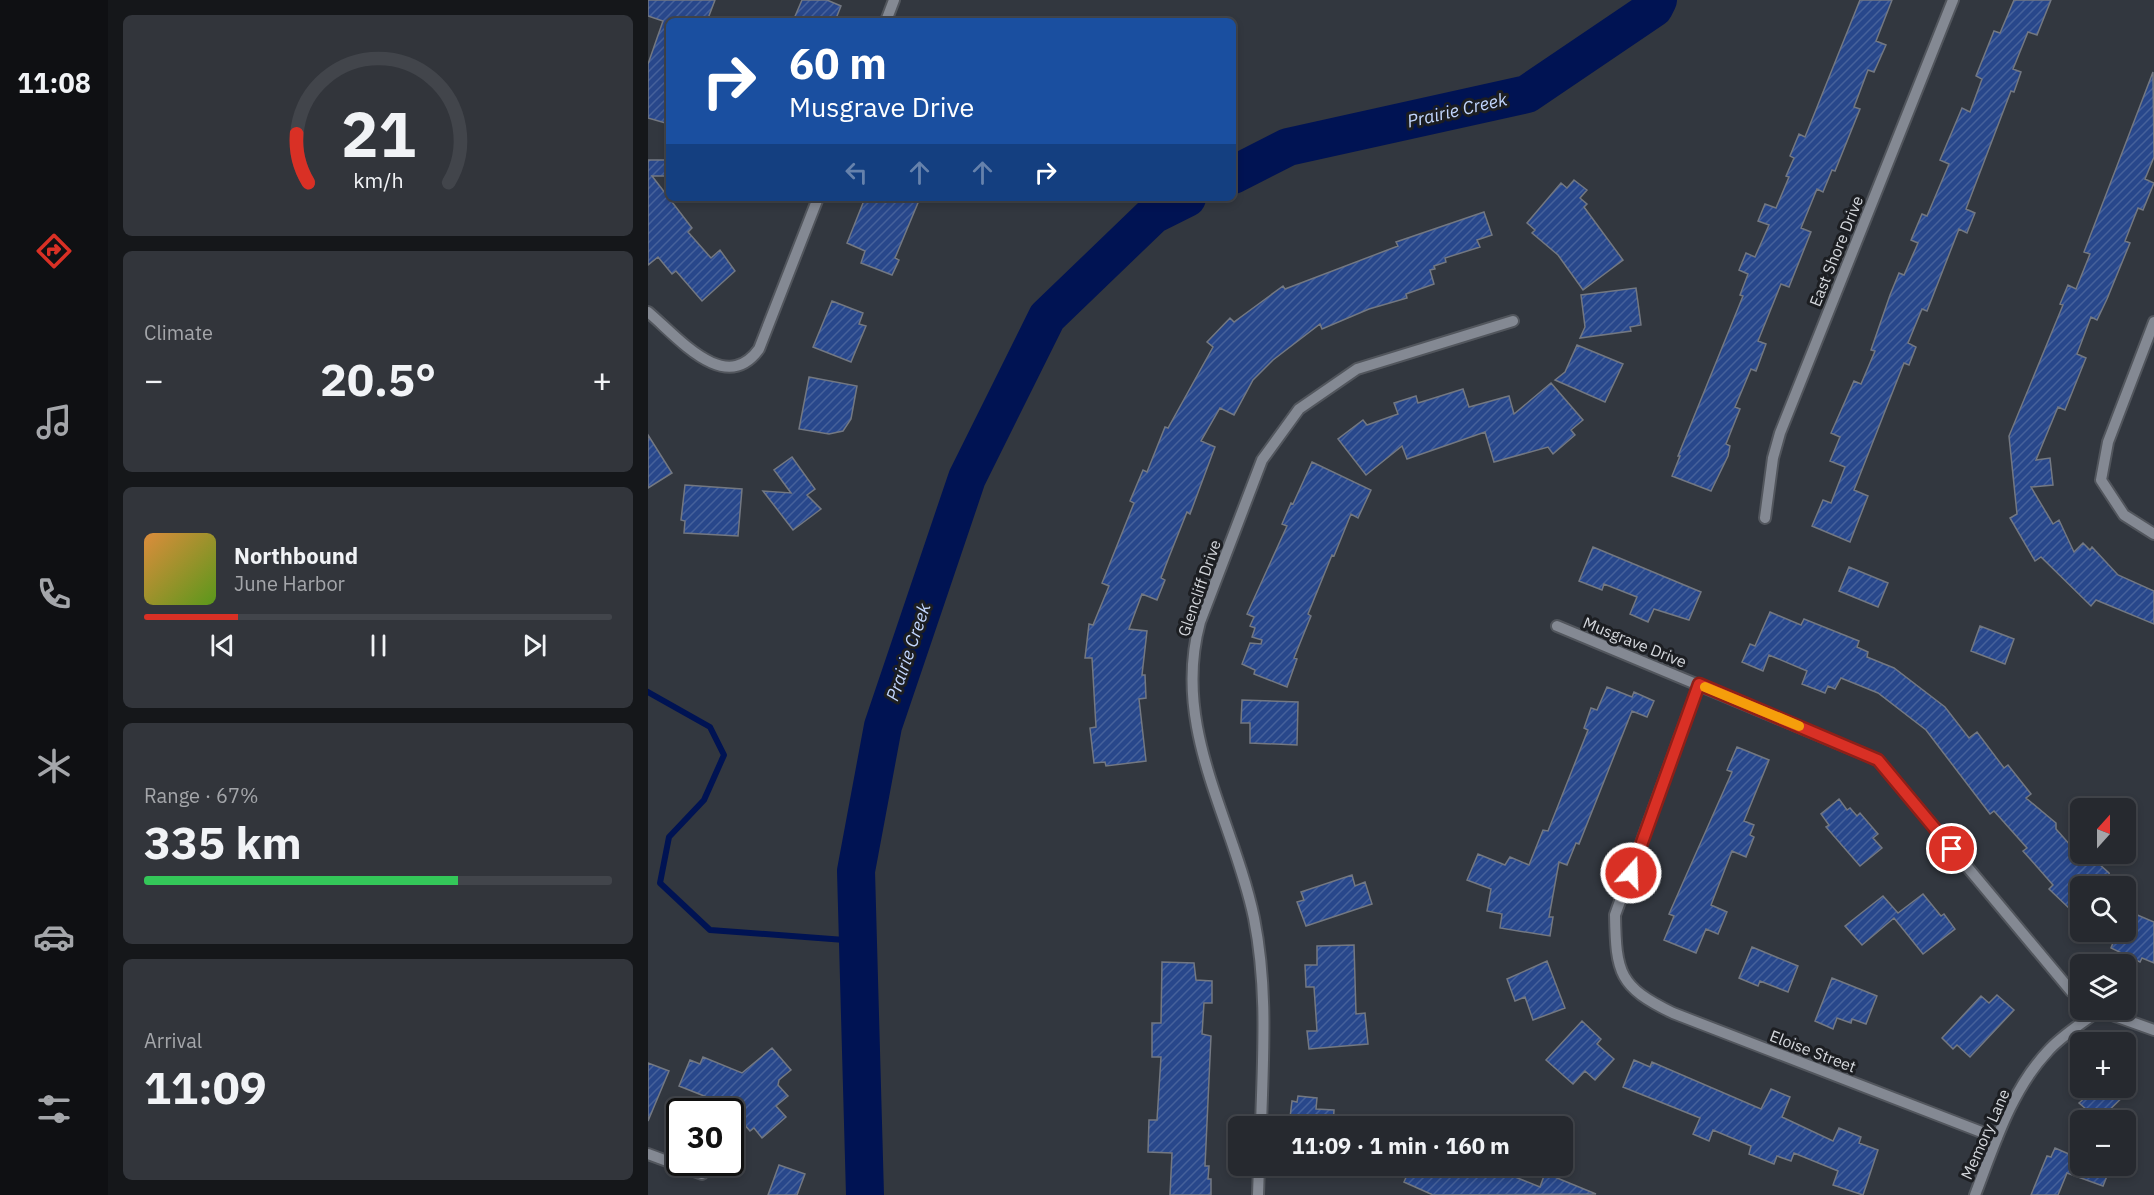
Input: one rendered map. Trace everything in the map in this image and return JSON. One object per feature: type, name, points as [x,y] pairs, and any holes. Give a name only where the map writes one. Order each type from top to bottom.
[{"type":"street","points":[[887,18],[894,0]]},
{"type":"street","name":"East Shore Drive","points":[[1765,518],[1780,433],[1953,0]]},
{"type":"street","points":[[648,312],[708,362],[723,368],[737,368],[750,362],[759,349],[784,289],[817,201]]},
{"type":"street","name":"Glencliff Drive","points":[[1261,1116],[1265,992],[1254,916],[1207,769],[1192,705],[1195,640],[1200,622],[1262,460],[1299,409],[1357,369],[1513,321]]},
{"type":"street","points":[[2154,322],[2108,441],[2101,480],[2124,515],[2154,534]]},
{"type":"street","name":"Musgrave Drive","points":[[1557,626],[1878,760],[2070,991]]},
{"type":"street","name":"Eloise Street","points":[[1699,684],[1616,915],[1616,953],[1626,981],[1645,999],[1673,1013],[1997,1138]]},
{"type":"street","name":"Memory Lane","points":[[1975,1195],[1997,1138],[2018,1093],[2048,1050],[2086,1020]]},
{"type":"street","points":[[2126,1020],[2154,1030]]},
{"type":"street","points":[[648,1154],[666,1161]]},
{"type":"street","points":[[1258,1195],[1259,1176]]},
{"type":"building","points":[[648,0],[715,0],[708,18],[666,18],[666,123],[648,118],[648,64],[663,21],[648,16]]},
{"type":"building","points":[[802,0],[827,0],[841,6],[836,18],[794,18]]},
{"type":"building","points":[[1860,0],[1892,0],[1876,41],[1886,45],[1874,72],[1868,70],[1854,107],[1860,109],[1835,171],[1832,170],[1823,192],[1817,189],[1801,228],[1811,232],[1789,287],[1781,284],[1758,341],[1766,344],[1756,371],[1751,369],[1735,407],[1740,409],[1726,444],[1730,446],[1728,456],[1711,491],[1672,476],[1680,456],[1678,456],[1743,296],[1740,295],[1748,274],[1739,270],[1746,253],[1755,257],[1769,225],[1758,221],[1765,204],[1776,208],[1789,177],[1786,176],[1794,158],[1790,156],[1799,134],[1805,137]]},
{"type":"building","points":[[2014,0],[2051,0],[2037,35],[2028,32],[2013,69],[2021,72],[2014,92],[2011,91],[1966,209],[1975,213],[1967,233],[1959,229],[1927,311],[1922,309],[1908,343],[1916,347],[1909,365],[1904,363],[1854,490],[1868,496],[1850,542],[1812,526],[1823,500],[1831,503],[1845,467],[1830,461],[1840,437],[1831,433],[1854,381],[1861,384],[1875,351],[1871,350],[1890,295],[1899,273],[1904,275],[1918,243],[1911,240],[1922,214],[1927,216],[1949,164],[1940,160],[1962,108],[1970,112],[1982,79],[1976,76],[1994,31],[2000,33]]},
{"type":"building","points":[[2153,72],[2154,157],[2145,179],[2154,183],[2143,210],[2138,208],[2125,241],[2130,243],[2107,299],[2097,320],[2091,317],[2077,354],[2086,358],[2065,410],[2058,407],[2036,460],[2050,458],[2053,485],[2031,487],[2053,524],[2059,520],[2074,552],[2083,543],[2090,550],[2092,547],[2118,575],[2154,591],[2154,624],[2096,600],[2091,606],[2041,557],[2035,561],[2010,518],[2017,514],[2009,436],[2063,305],[2060,304],[2068,285],[2076,289],[2090,254],[2084,252]]},
{"type":"building","points":[[648,160],[666,160],[666,176],[652,176],[666,194],[666,201],[671,201],[692,228],[688,232],[711,258],[720,250],[735,271],[702,301],[676,271],[672,274],[658,257],[648,265]]},
{"type":"building","points":[[1574,180],[1587,190],[1580,198],[1587,204],[1584,207],[1623,260],[1583,290],[1558,255],[1532,233],[1535,230],[1527,223],[1561,183],[1567,188]]},
{"type":"building","points":[[864,201],[919,201],[895,258],[899,260],[892,275],[861,263],[865,251],[847,243]]},
{"type":"building","points":[[1484,212],[1492,235],[1477,240],[1480,247],[1445,258],[1446,262],[1434,266],[1435,269],[1430,270],[1434,284],[1406,294],[1407,298],[1369,309],[1322,329],[1320,324],[1273,360],[1253,380],[1234,415],[1220,408],[1201,441],[1215,447],[1190,514],[1187,512],[1161,578],[1165,580],[1157,600],[1142,594],[1129,629],[1147,631],[1142,675],[1145,675],[1146,698],[1139,699],[1146,761],[1106,766],[1105,762],[1094,763],[1090,728],[1096,727],[1092,658],[1085,658],[1089,624],[1093,625],[1109,586],[1102,583],[1134,503],[1130,501],[1143,470],[1147,472],[1165,427],[1168,428],[1213,347],[1207,342],[1230,318],[1234,322],[1283,286],[1285,289],[1398,246],[1396,242]]},
{"type":"building","points":[[1636,288],[1641,325],[1630,327],[1631,331],[1580,338],[1585,327],[1581,295]]},
{"type":"building","points":[[832,301],[863,313],[859,324],[866,326],[851,362],[813,347]]},
{"type":"building","points":[[1577,345],[1623,364],[1605,402],[1555,380],[1565,372]]},
{"type":"building","points":[[809,377],[857,386],[851,419],[843,431],[829,434],[799,429]]},
{"type":"building","points":[[1551,383],[1583,420],[1571,430],[1575,435],[1553,454],[1548,447],[1494,462],[1485,432],[1407,459],[1402,446],[1366,475],[1338,439],[1363,420],[1367,425],[1398,414],[1394,403],[1416,396],[1418,403],[1463,389],[1469,407],[1509,396],[1514,414]]},
{"type":"building","points":[[648,435],[672,473],[648,488]]},
{"type":"building","points":[[792,457],[815,489],[807,495],[821,509],[793,530],[763,491],[791,493],[774,470]]},
{"type":"building","points":[[1312,462],[1371,490],[1358,518],[1351,514],[1334,556],[1332,555],[1308,614],[1311,616],[1294,658],[1297,659],[1287,687],[1254,674],[1255,670],[1242,664],[1250,643],[1261,644],[1262,640],[1252,637],[1255,628],[1250,626],[1254,617],[1247,614],[1287,526],[1282,524]]},
{"type":"building","points":[[685,485],[742,489],[738,536],[684,533],[685,521],[681,520]]},
{"type":"building","points":[[1593,547],[1701,592],[1689,620],[1654,609],[1648,622],[1630,614],[1637,597],[1604,584],[1602,590],[1579,581]]},
{"type":"building","points":[[1849,567],[1888,583],[1878,607],[1839,591]]},
{"type":"building","points":[[1770,612],[1801,625],[1804,619],[1859,641],[1857,647],[1868,652],[1867,657],[1894,668],[1945,707],[1969,738],[1977,732],[2004,768],[2008,765],[2031,794],[2026,798],[2056,823],[2056,829],[2070,845],[2070,864],[2099,864],[2110,876],[2070,876],[2070,909],[2049,889],[2053,885],[2023,851],[2027,848],[1994,811],[1990,814],[1926,730],[1878,693],[1841,678],[1835,689],[1828,686],[1825,693],[1802,684],[1807,671],[1769,655],[1763,671],[1742,662],[1750,644],[1755,646]]},
{"type":"building","points":[[1980,626],[2014,639],[2005,664],[1971,651]]},
{"type":"building","points":[[1607,687],[1632,697],[1634,692],[1654,701],[1647,717],[1632,711],[1579,844],[1576,843],[1567,865],[1559,862],[1549,917],[1553,917],[1550,936],[1500,928],[1502,914],[1487,911],[1491,889],[1467,880],[1478,854],[1505,865],[1510,857],[1529,865],[1543,830],[1548,831],[1588,730],[1584,728],[1591,708],[1597,710]]},
{"type":"building","points":[[1242,700],[1298,702],[1297,745],[1250,743],[1250,723],[1241,723]]},
{"type":"building","points":[[1737,747],[1769,760],[1744,821],[1754,825],[1750,835],[1754,837],[1746,857],[1732,851],[1711,905],[1727,912],[1718,934],[1706,929],[1696,953],[1664,940],[1674,916],[1669,914],[1732,772],[1727,770]]},
{"type":"building","points":[[1839,799],[1847,810],[1850,808],[1857,816],[1860,813],[1878,834],[1873,838],[1882,848],[1860,866],[1826,827],[1829,825],[1821,814]]},
{"type":"building","points":[[1352,875],[1355,886],[1365,882],[1372,904],[1306,926],[1297,902],[1304,900],[1301,892]]},
{"type":"building","points":[[1923,894],[1941,916],[1944,914],[1955,929],[1923,954],[1894,918],[1862,945],[1845,926],[1883,896],[1898,913]]},
{"type":"building","points":[[2136,914],[2154,922],[2154,963],[2142,958],[2140,962],[2136,960],[2136,954],[2123,954],[2111,948],[2113,942],[2136,942]]},
{"type":"building","points":[[1354,945],[1356,1014],[1365,1013],[1368,1044],[1309,1049],[1307,1031],[1317,1031],[1314,987],[1306,987],[1305,965],[1317,965],[1317,946]]},
{"type":"building","points":[[1752,947],[1798,966],[1788,992],[1760,981],[1758,986],[1739,978]]},
{"type":"building","points":[[1547,961],[1565,1008],[1533,1020],[1525,997],[1515,1001],[1507,979]]},
{"type":"building","points":[[1162,962],[1194,963],[1196,980],[1212,981],[1212,1003],[1204,1003],[1202,1034],[1211,1036],[1205,1166],[1209,1166],[1208,1179],[1211,1179],[1211,1195],[1170,1195],[1172,1153],[1148,1152],[1149,1120],[1157,1120],[1161,1057],[1152,1057],[1152,1023],[1161,1023]]},
{"type":"building","points":[[1832,978],[1877,996],[1866,1024],[1852,1019],[1851,1023],[1837,1018],[1833,1029],[1815,1021]]},
{"type":"building","points":[[1997,995],[2014,1010],[1970,1057],[1957,1045],[1953,1049],[1942,1038],[1981,996],[1989,1003]]},
{"type":"building","points":[[1582,1021],[1601,1039],[1597,1044],[1614,1059],[1595,1080],[1585,1071],[1573,1084],[1546,1060]]},
{"type":"building","points":[[772,1048],[791,1070],[779,1080],[778,1085],[788,1096],[776,1106],[786,1117],[762,1138],[754,1128],[750,1131],[744,1124],[744,1098],[709,1098],[679,1086],[690,1060],[700,1064],[703,1057],[742,1073]]},
{"type":"building","points":[[1634,1060],[1650,1067],[1652,1062],[1761,1109],[1771,1089],[1790,1097],[1782,1117],[1833,1141],[1839,1128],[1861,1137],[1859,1143],[1878,1150],[1863,1195],[1833,1185],[1838,1171],[1794,1153],[1791,1161],[1777,1156],[1774,1164],[1749,1154],[1751,1146],[1713,1130],[1709,1141],[1693,1134],[1700,1118],[1623,1087]]},
{"type":"building","points":[[648,1063],[669,1071],[648,1121]]},
{"type":"building","points":[[1298,1096],[1317,1098],[1316,1109],[1334,1110],[1334,1116],[1290,1116],[1292,1101],[1297,1102]]},
{"type":"building","points":[[2085,1098],[2122,1098],[2109,1110],[2087,1110],[2079,1103]]},
{"type":"building","points":[[2055,1148],[2070,1155],[2070,1174],[2067,1173],[2058,1195],[2031,1195],[2047,1156],[2051,1157]]},
{"type":"building","points":[[779,1165],[805,1174],[797,1195],[768,1195]]},
{"type":"building","points":[[1407,1176],[1513,1176],[1540,1187],[1544,1176],[1552,1176],[1596,1194],[1433,1195],[1404,1182]]},
{"type":"building","points":[[2075,1176],[2107,1176],[2103,1186]]},
{"type":"waterway","name":"Prairie Creek","points":[[1236,173],[1288,147],[1527,94],[1654,8],[1658,0]]},
{"type":"waterway","name":"Prairie Creek","points":[[865,1195],[856,871],[883,726],[967,478],[1047,317],[1153,215],[1181,201]]},
{"type":"waterway","points":[[648,692],[710,727],[724,755],[704,800],[669,837],[660,883],[710,930],[858,941]]},
{"type":"slow traffic","points":[[1705,687],[1799,726]]},
{"type":"route","points":[[1631,873],[1699,684],[1878,760],[1952,849]]}]
